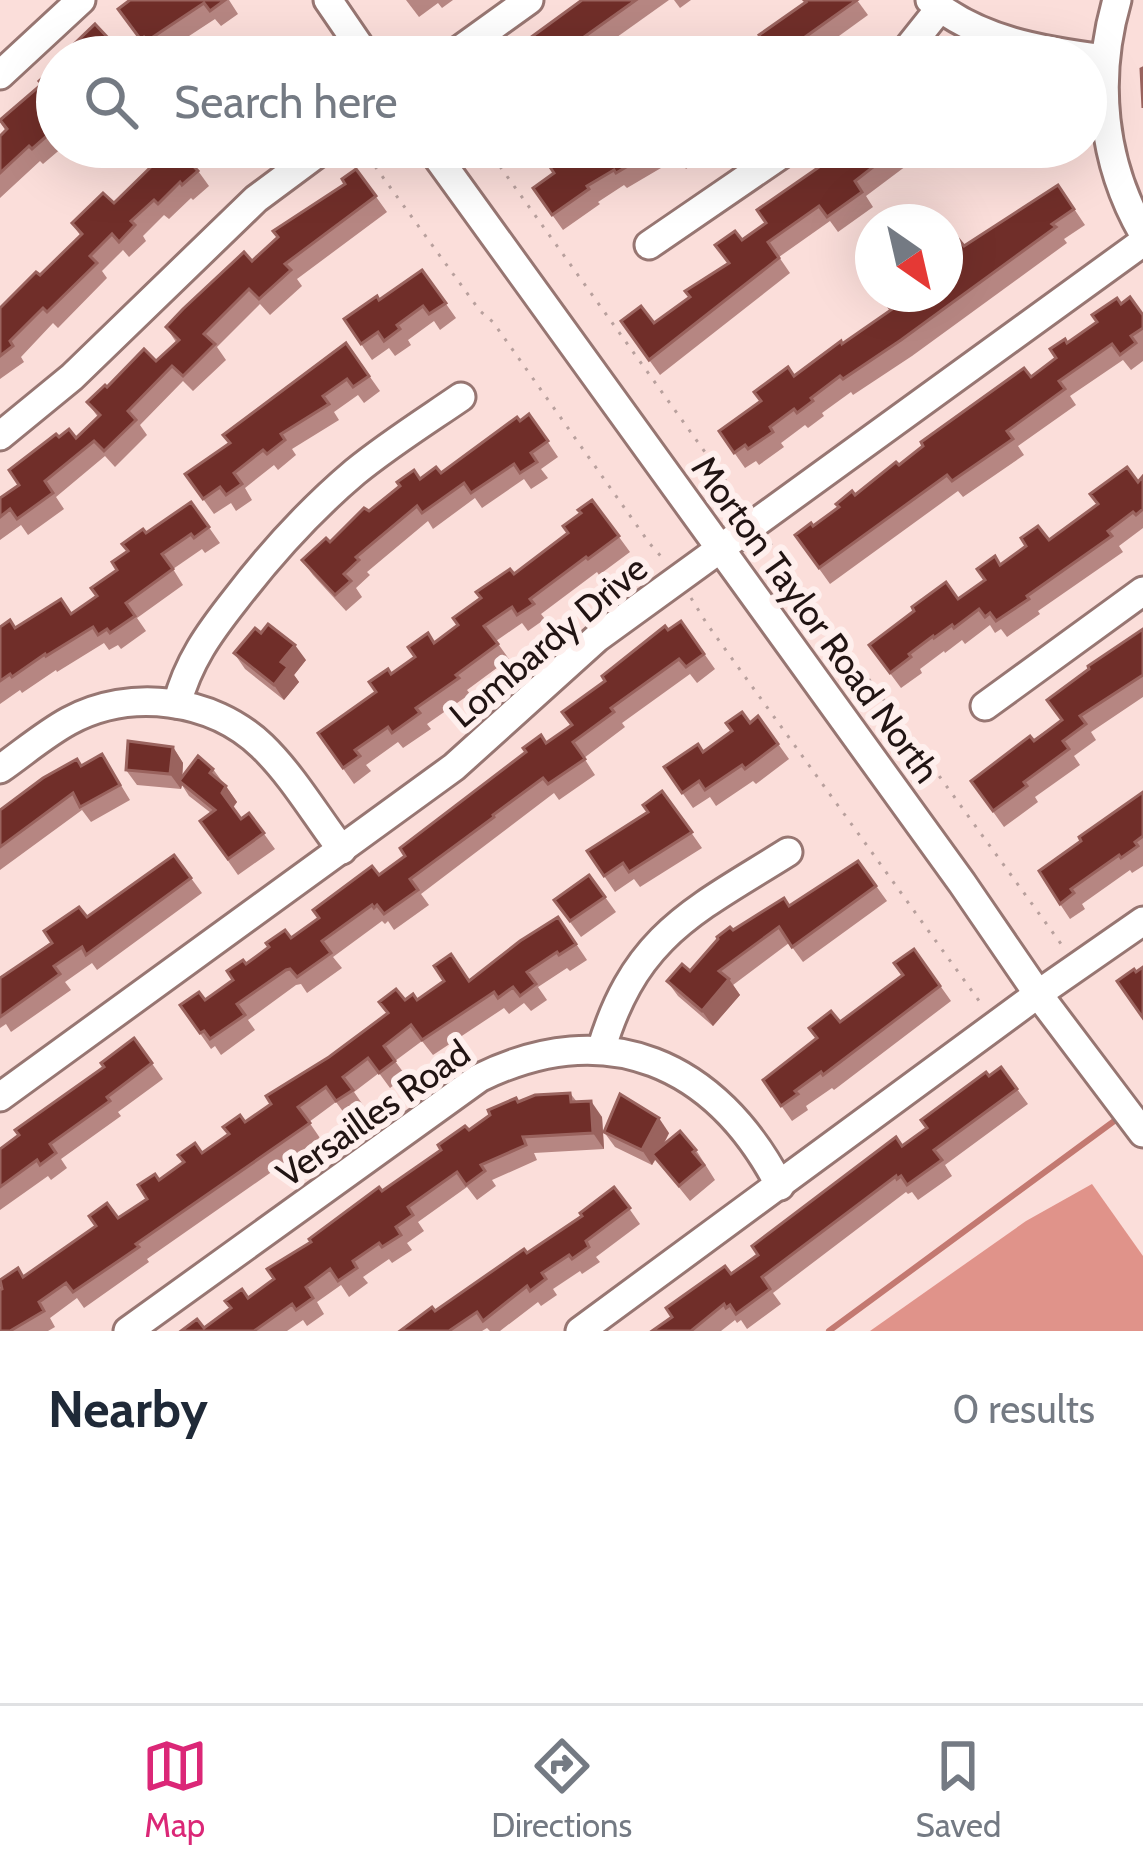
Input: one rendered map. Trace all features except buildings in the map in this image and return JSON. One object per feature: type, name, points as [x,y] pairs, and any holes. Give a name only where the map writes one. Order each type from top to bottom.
[{"type":"street","points":[[42,36],[81,0]]},
{"type":"street","points":[[328,0],[353,36]]},
{"type":"street","points":[[479,36],[529,0]]},
{"type":"street","points":[[1107,49],[1117,0]]},
{"type":"street","points":[[914,36],[935,4],[969,26],[996,36]]},
{"type":"street","points":[[0,75],[36,42]]},
{"type":"street","points":[[1107,128],[1124,196],[1143,238]]},
{"type":"street","points":[[0,436],[72,377],[256,199],[298,168]]},
{"type":"street","name":"Morton Taylor Road North","points":[[445,168],[1132,1119]]},
{"type":"street","points":[[650,245],[762,168]]},
{"type":"street","name":"Lombardy Drive","points":[[0,1097],[454,767],[597,638],[1143,238]]},
{"type":"street","points":[[177,704],[197,650],[296,527],[359,469],[461,397]]},
{"type":"street","points":[[985,706],[1143,591]]},
{"type":"street","points":[[0,769],[53,730],[87,713],[125,703],[177,704],[219,717],[260,744],[342,850]]},
{"type":"street","points":[[601,1050],[618,1001],[661,939],[682,918],[788,852]]},
{"type":"street","points":[[580,1331],[1143,921]]},
{"type":"street","name":"Versailles Road","points":[[128,1331],[479,1078],[538,1054],[601,1050],[654,1062],[705,1091],[747,1132],[780,1186]]},
{"type":"path","points":[[376,168],[669,568]]},
{"type":"path","points":[[501,168],[747,511]]},
{"type":"path","points":[[767,538],[1078,967]]},
{"type":"path","points":[[688,595],[997,1025]]},
{"type":"shaded area","points":[[1092,1184],[1143,1256],[1143,1331],[870,1331],[1026,1221]]},
{"type":"waterway","points":[[829,1331],[1121,1116]]}]
